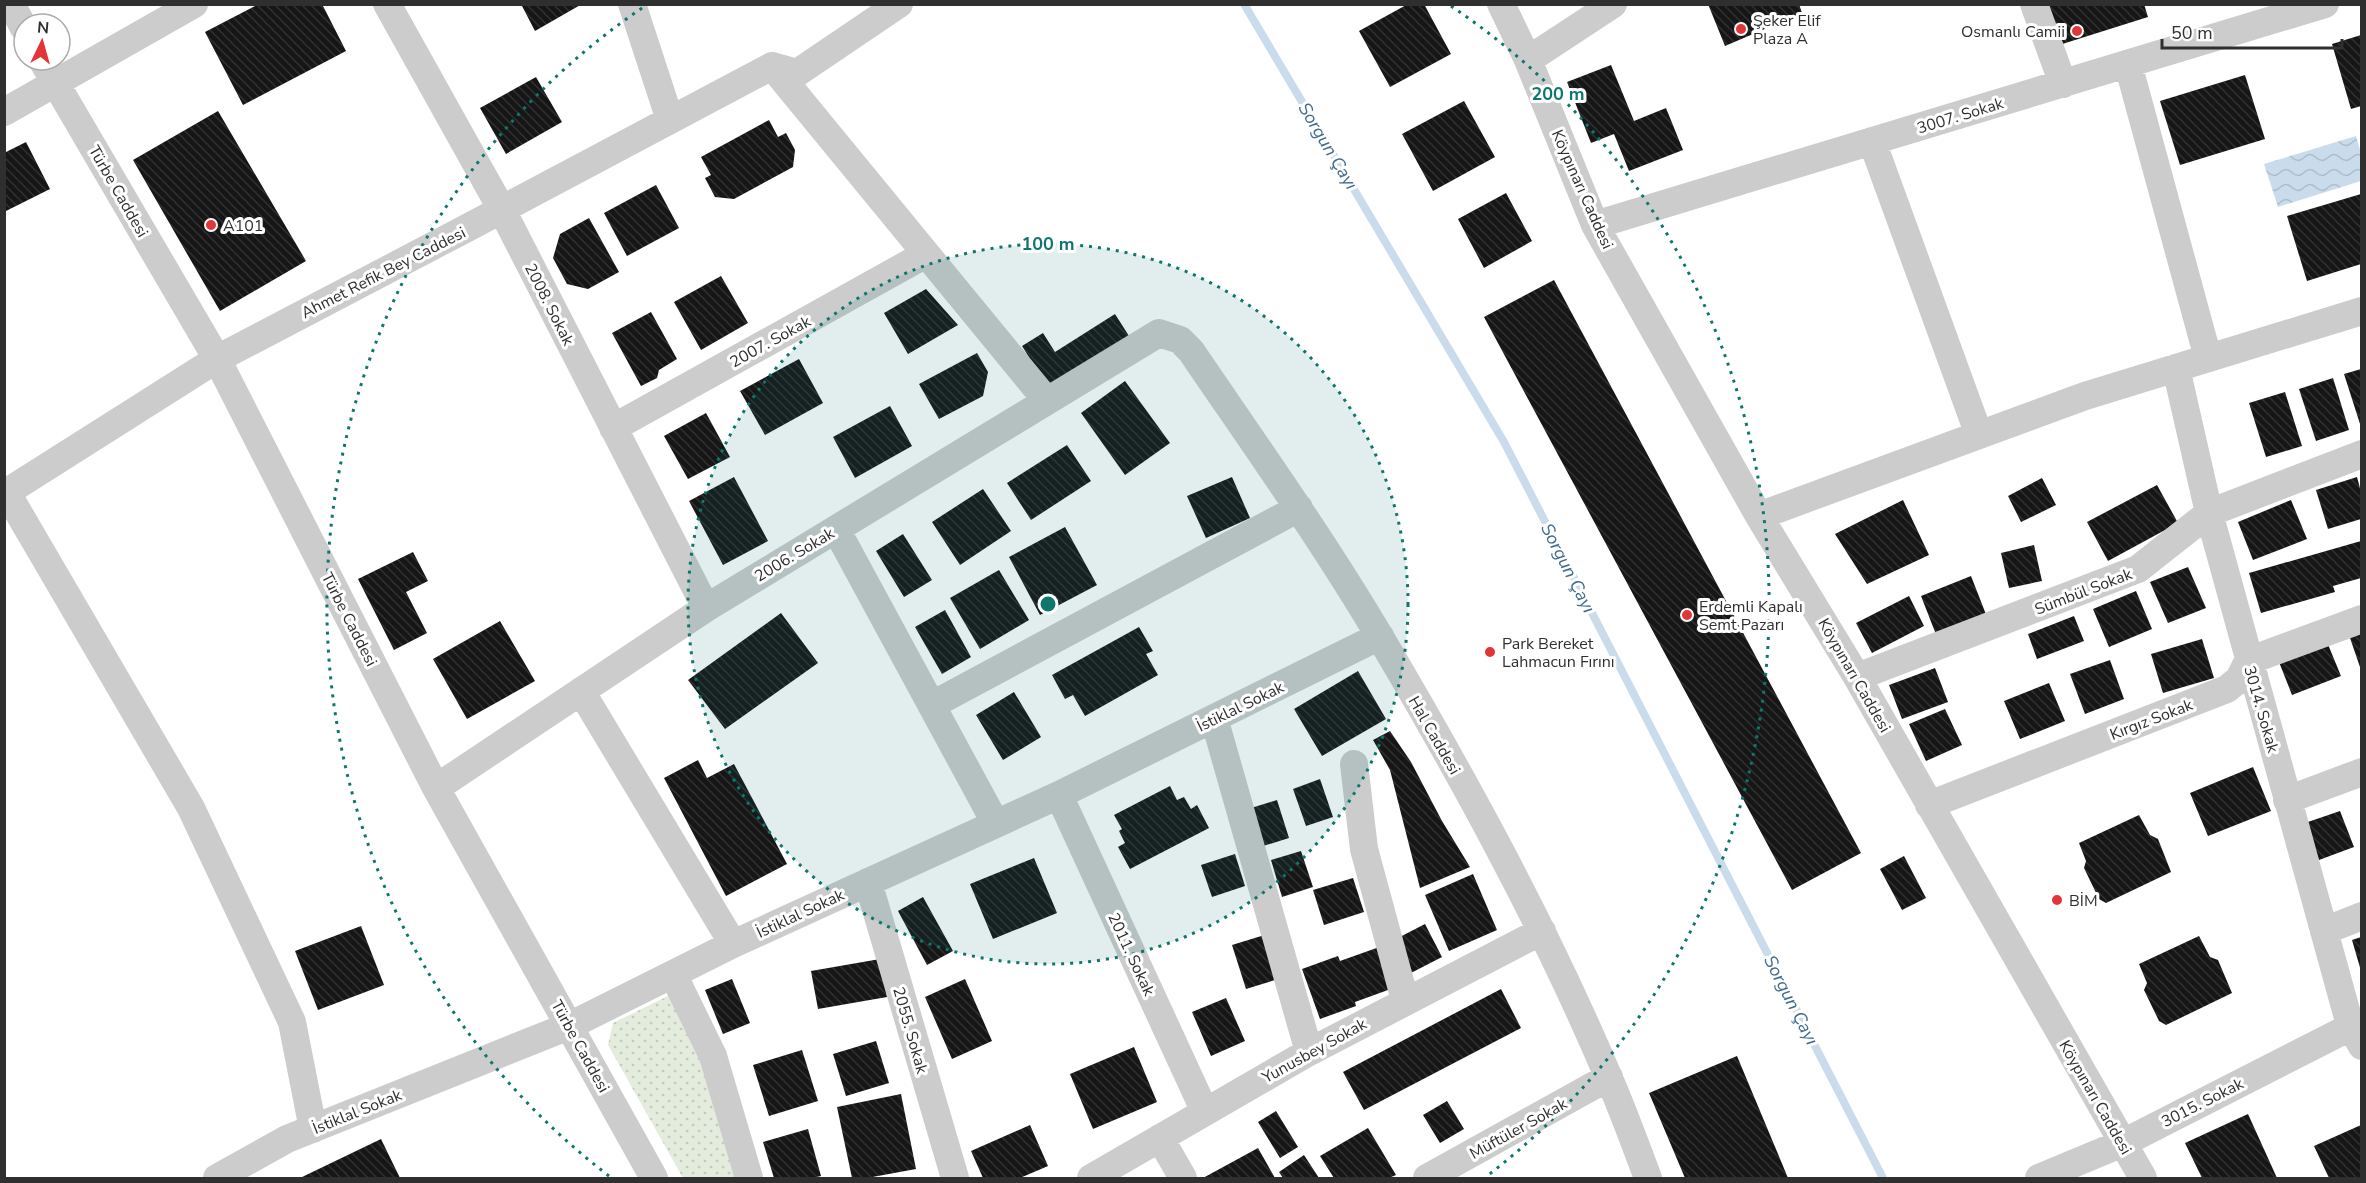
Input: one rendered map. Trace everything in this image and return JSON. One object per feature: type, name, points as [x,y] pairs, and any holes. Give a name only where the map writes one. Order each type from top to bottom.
[{"type":"street","points":[[72,61],[195,4]]},
{"type":"street","name":"2008. Sokak","points":[[387,4],[502,210],[706,608]]},
{"type":"street","points":[[632,4],[670,120]]},
{"type":"street","points":[[772,66],[797,74],[899,4]]},
{"type":"street","name":"Köypınarı Caddesi","points":[[1502,4],[1528,60],[1595,225],[1759,516],[1857,677],[2143,1179]]},
{"type":"street","points":[[1528,60],[1613,4]]},
{"type":"street","points":[[2034,4],[2063,84]]},
{"type":"street","name":"3007. Sokak","points":[[1595,225],[2325,4]]},
{"type":"street","points":[[2128,64],[2208,358]]},
{"type":"street","points":[[772,66],[1047,401]]},
{"type":"street","name":"Ahmet Refik Bey Caddesi","points":[[6,494],[217,359],[772,66]]},
{"type":"street","points":[[4,112],[49,72]]},
{"type":"street","name":"Türbe Caddesi","points":[[49,72],[217,359],[436,788],[654,1179]]},
{"type":"street","points":[[1872,141],[1979,435]]},
{"type":"street","name":"2007. Sokak","points":[[613,428],[926,254]]},
{"type":"street","points":[[1759,516],[2085,396],[2361,311]]},
{"type":"street","name":"2006. Sokak","points":[[436,788],[706,608],[1160,333]]},
{"type":"street","name":"Hal Caddesi","points":[[1160,333],[1180,340],[1191,351],[1299,508],[1380,636],[1542,931],[1609,1077],[1648,1179]]},
{"type":"street","name":"3014. Sokak","points":[[2176,368],[2209,513],[2248,661],[2324,931],[2358,1030]]},
{"type":"street","name":"Sümbül Sokak","points":[[1857,677],[2138,569],[2209,513],[2361,454]]},
{"type":"street","points":[[6,494],[190,808],[291,1022],[313,1129]]},
{"type":"street","points":[[932,705],[1299,508]]},
{"type":"street","points":[[836,529],[996,824]]},
{"type":"street","points":[[2248,661],[2361,619]]},
{"type":"street","name":"İstiklal Sokak","points":[[217,1179],[287,1139],[569,1026],[733,944],[1059,795],[1380,636]]},
{"type":"street","name":"Kırgız Sokak","points":[[1929,805],[2227,689],[2239,678],[2248,661]]},
{"type":"street","points":[[581,691],[733,944]]},
{"type":"street","points":[[1214,718],[1309,1052]]},
{"type":"street","points":[[1354,764],[1364,849],[1405,1000]]},
{"type":"street","points":[[2288,800],[2361,772]]},
{"type":"street","name":"2011. Sokak","points":[[1059,795],[1204,1112]]},
{"type":"street","name":"2055. Sokak","points":[[868,882],[955,1179]]},
{"type":"street","points":[[2324,931],[2361,916]]},
{"type":"street","name":"Yunusbey Sokak","points":[[1091,1179],[1309,1052],[1405,1000],[1542,931]]},
{"type":"street","points":[[673,974],[713,1056],[748,1179]]},
{"type":"street","name":"3015. Sokak","points":[[2039,1179],[2123,1143],[2358,1030]]},
{"type":"street","name":"Müftüler Sokak","points":[[1427,1179],[1609,1077]]},
{"type":"street","points":[[1160,1138],[1183,1179]]},
{"type":"green space","points":[[670,995],[707,1073],[739,1178],[683,1178],[608,1045],[613,1023]]},
{"type":"water","points":[[2356,136],[2361,153],[2361,181],[2278,207],[2264,164]]},
{"type":"building","points":[[259,4],[322,4],[346,51],[243,105],[205,32]]},
{"type":"building","points":[[521,4],[582,4],[535,31]]},
{"type":"building","points":[[1408,4],[1424,4],[1451,54],[1390,87],[1359,31]]},
{"type":"building","name":"Şeker Elif Plaza A","points":[[1708,4],[1799,4],[1802,13],[1725,46]]},
{"type":"building","name":"Osmanlı Camii","points":[[2043,4],[2144,4],[2148,17],[2056,46]]},
{"type":"building","points":[[2361,35],[2361,106],[2351,109],[2332,44]]},
{"type":"building","points":[[1611,65],[1634,121],[1666,108],[1683,150],[1629,171],[1614,134],[1591,143],[1567,82]]},
{"type":"building","points":[[2245,75],[2265,139],[2180,165],[2160,101]]},
{"type":"building","points":[[536,77],[562,122],[506,154],[480,108]]},
{"type":"building","points":[[1464,101],[1495,157],[1433,191],[1402,134]]},
{"type":"building","points":[[218,111],[306,261],[220,311],[133,160]]},
{"type":"building","points":[[769,120],[778,137],[786,133],[795,150],[793,167],[734,199],[715,197],[705,178],[711,175],[701,157]]},
{"type":"building","points":[[26,142],[50,189],[4,212],[4,153]]},
{"type":"building","points":[[656,185],[679,228],[627,256],[604,213]]},
{"type":"building","points":[[1506,193],[1532,241],[1484,268],[1458,219]]},
{"type":"building","points":[[2361,194],[2361,264],[2307,281],[2287,216]]},
{"type":"building","points":[[589,218],[619,272],[588,289],[567,284],[553,258],[560,234]]},
{"type":"building","points":[[721,276],[748,323],[701,350],[674,302]]},
{"type":"building","points":[[1554,280],[1861,853],[1792,890],[1484,317]]},
{"type":"building","points":[[926,289],[958,325],[908,354],[884,313]]},
{"type":"building","points":[[651,312],[677,359],[659,370],[657,378],[641,386],[612,333]]},
{"type":"building","points":[[1115,314],[1129,336],[1048,388],[1022,346],[1043,333],[1055,352]]},
{"type":"building","points":[[977,353],[988,372],[983,396],[939,419],[919,384]]},
{"type":"building","points":[[799,359],[823,403],[765,435],[740,391]]},
{"type":"building","points":[[2361,369],[2361,427],[2344,374]]},
{"type":"building","points":[[2333,378],[2349,430],[2316,441],[2299,389]]},
{"type":"building","points":[[1125,381],[1170,443],[1125,475],[1081,413]]},
{"type":"building","points":[[2285,392],[2302,446],[2266,457],[2249,403]]},
{"type":"building","points":[[890,406],[912,446],[855,478],[833,437]]},
{"type":"building","points":[[706,413],[730,457],[688,479],[664,436]]},
{"type":"building","points":[[1067,445],[1091,481],[1031,520],[1007,483]]},
{"type":"building","points":[[734,477],[768,541],[723,565],[689,501]]},
{"type":"building","points":[[1232,477],[1250,518],[1206,538],[1187,496]]},
{"type":"building","points":[[2357,477],[2361,492],[2361,519],[2328,529],[2316,490]]},
{"type":"building","points":[[2042,478],[2056,505],[2021,522],[2008,496]]},
{"type":"building","points":[[2157,485],[2178,523],[2108,561],[2087,522]]},
{"type":"building","points":[[983,489],[1011,531],[960,565],[932,522]]},
{"type":"building","points":[[1903,500],[1929,555],[1867,584],[1835,534]]},
{"type":"building","points":[[2291,500],[2307,539],[2253,560],[2238,522]]},
{"type":"building","points":[[1065,527],[1097,585],[1040,615],[1009,557]]},
{"type":"building","points":[[903,534],[932,580],[904,597],[876,551]]},
{"type":"building","points":[[2361,541],[2361,578],[2333,586],[2335,592],[2261,613],[2249,573]]},
{"type":"building","points":[[2034,545],[2042,581],[2009,588],[2001,553]]},
{"type":"building","points":[[413,552],[428,581],[406,592],[427,633],[394,650],[358,579]]},
{"type":"building","points":[[2188,567],[2206,608],[2168,623],[2150,582]]},
{"type":"building","points":[[999,570],[1029,620],[980,649],[950,598]]},
{"type":"building","points":[[1971,576],[1987,617],[1937,637],[1921,596]]},
{"type":"building","points":[[2136,591],[2152,629],[2109,647],[2093,609]]},
{"type":"building","points":[[1909,596],[1924,626],[1872,653],[1856,623]]},
{"type":"building","points":[[945,610],[971,657],[942,674],[915,627]]},
{"type":"building","points":[[781,613],[818,663],[725,729],[688,680]]},
{"type":"building","points":[[2074,616],[2084,641],[2037,659],[2028,634]]},
{"type":"building","points":[[500,621],[535,681],[467,719],[433,659]]},
{"type":"building","points":[[1139,627],[1153,651],[1146,654],[1158,675],[1085,716],[1073,695],[1065,699],[1052,675]]},
{"type":"building","points":[[2361,630],[2361,670],[2349,635]]},
{"type":"building","points":[[2202,639],[2214,678],[2163,693],[2151,654]]},
{"type":"building","points":[[2327,642],[2341,676],[2292,695],[2279,662]]},
{"type":"building","points":[[2110,660],[2124,699],[2085,714],[2070,674]]},
{"type":"building","points":[[1935,668],[1948,702],[1902,719],[1889,685]]},
{"type":"building","points":[[1358,671],[1386,719],[1322,756],[1294,709]]},
{"type":"building","points":[[2049,683],[2065,721],[2020,739],[2004,701]]},
{"type":"building","points":[[1014,692],[1041,737],[1003,760],[976,715]]},
{"type":"building","points":[[1945,709],[1962,745],[1926,761],[1909,724]]},
{"type":"building","points":[[1390,731],[1411,762],[1442,821],[1470,867],[1420,888],[1390,770],[1373,740]]},
{"type":"building","points":[[698,760],[707,778],[734,764],[787,864],[726,896],[664,778]]},
{"type":"building","points":[[2253,767],[2271,811],[2208,836],[2190,793]]},
{"type":"building","points":[[1320,779],[1333,817],[1306,826],[1293,789]]},
{"type":"building","points":[[1170,786],[1177,800],[1184,797],[1191,809],[1197,805],[1209,828],[1130,869],[1118,847],[1125,843],[1119,831],[1122,829],[1114,815]]},
{"type":"building","points":[[1277,800],[1289,838],[1260,847],[1248,809]]},
{"type":"building","points":[[2340,811],[2354,847],[2319,860],[2305,823]]},
{"type":"building","points":[[2139,815],[2150,835],[2158,839],[2171,872],[2106,903],[2099,899],[2084,868],[2086,861],[2079,843]]},
{"type":"building","points":[[1301,851],[1313,887],[1282,897],[1271,860]]},
{"type":"building","points":[[1235,854],[1245,886],[1212,897],[1201,865]]},
{"type":"building","points":[[1904,856],[1926,898],[1902,910],[1880,869]]},
{"type":"building","points":[[1034,858],[1057,913],[993,939],[970,884]]},
{"type":"building","points":[[1473,874],[1497,930],[1449,951],[1425,895]]},
{"type":"building","points":[[1353,878],[1364,912],[1324,925],[1313,890]]},
{"type":"building","points":[[923,897],[953,951],[927,965],[898,911]]},
{"type":"building","points":[[1425,924],[1442,957],[1409,974],[1392,941]]},
{"type":"building","points":[[361,926],[384,985],[318,1010],[295,951]]},
{"type":"building","points":[[1271,933],[1285,977],[1246,989],[1232,945]]},
{"type":"building","points":[[2199,936],[2210,957],[2218,960],[2232,993],[2166,1025],[2159,1021],[2144,990],[2147,983],[2139,964]]},
{"type":"building","points":[[2361,937],[2361,971],[2352,940]]},
{"type":"building","points":[[1385,945],[1399,986],[1355,1002],[1356,1006],[1320,1019],[1302,969],[1338,956],[1340,961]]},
{"type":"building","points":[[880,959],[887,997],[818,1009],[811,971]]},
{"type":"building","points":[[732,979],[750,1023],[723,1034],[705,990]]},
{"type":"building","points":[[965,979],[992,1041],[952,1059],[925,997]]},
{"type":"building","points":[[1501,989],[1521,1028],[1364,1110],[1343,1072]]},
{"type":"building","points":[[1226,998],[1245,1041],[1211,1056],[1192,1012]]},
{"type":"building","points":[[876,1041],[889,1083],[846,1096],[833,1054]]},
{"type":"building","points":[[1134,1047],[1157,1102],[1093,1129],[1070,1074]]},
{"type":"building","points":[[802,1050],[818,1101],[769,1116],[753,1065]]},
{"type":"building","points":[[1737,1056],[1788,1178],[1685,1178],[1649,1093]]},
{"type":"building","points":[[901,1094],[916,1169],[867,1178],[852,1178],[837,1107]]},
{"type":"building","points":[[1447,1101],[1464,1129],[1440,1143],[1423,1115]]},
{"type":"building","points":[[1276,1111],[1298,1147],[1280,1158],[1258,1122]]},
{"type":"building","points":[[2248,1114],[2277,1178],[2202,1178],[2185,1143]]},
{"type":"building","points":[[1030,1125],[1048,1166],[1020,1178],[983,1178],[971,1151]]},
{"type":"building","points":[[2361,1125],[2361,1178],[2329,1178],[2314,1146]]},
{"type":"building","points":[[1368,1128],[1396,1175],[1389,1178],[1334,1178],[1320,1156]]},
{"type":"building","points":[[808,1129],[821,1176],[774,1178],[763,1142]]},
{"type":"building","points":[[381,1139],[400,1178],[300,1178]]},
{"type":"building","points":[[1258,1148],[1275,1178],[1203,1178]]},
{"type":"building","points":[[1304,1155],[1319,1178],[1283,1178],[1279,1172]]},
{"type":"waterway","name":"Sorgun Çayı","points":[[1244,4],[1504,442],[1883,1178]]},
{"type":"place","name":"Şeker Elif Plaza A","points":[[1741,29]]},
{"type":"place","name":"Osmanlı Camii","points":[[2077,31]]},
{"type":"place","name":"A101","points":[[211,225]]},
{"type":"place","name":"Erdemli Kapalı Semt Pazarı","points":[[1687,615]]},
{"type":"place","name":"Park Bereket Lahmacun Fırını","points":[[1490,652]]},
{"type":"place","name":"BİM","points":[[2057,900]]}]
